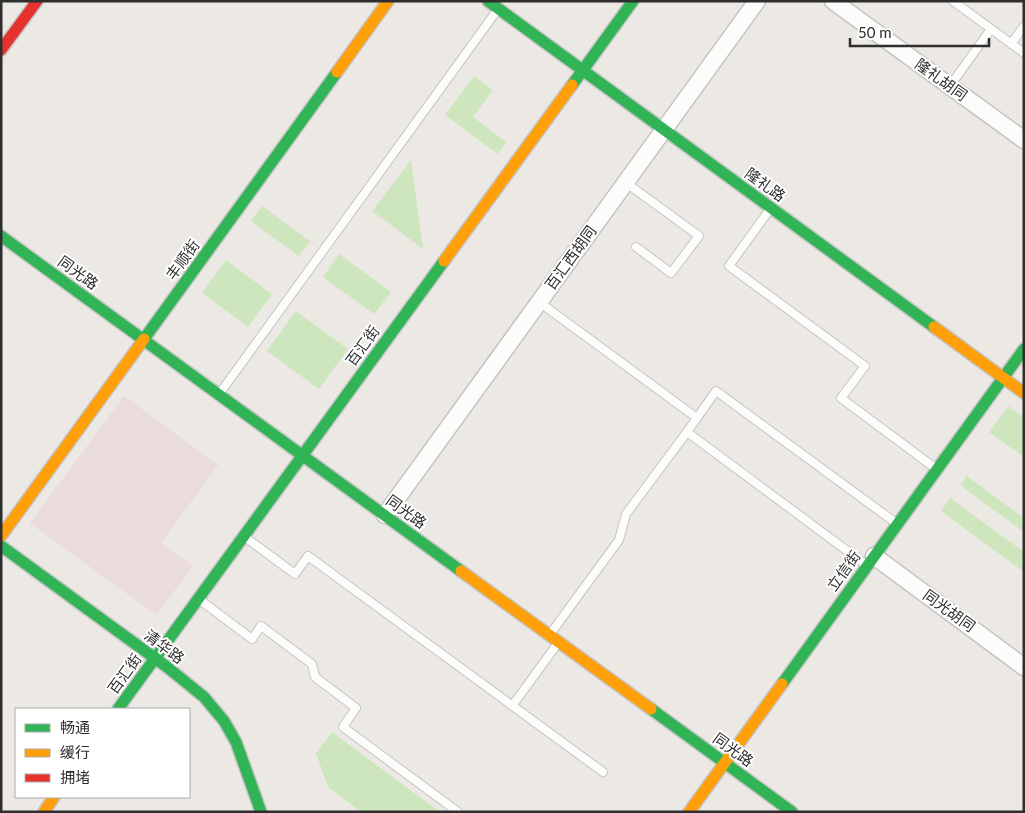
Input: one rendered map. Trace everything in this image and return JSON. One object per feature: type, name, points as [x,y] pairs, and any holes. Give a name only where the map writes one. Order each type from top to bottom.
[{"type":"street","points":[[1,50],[37,1]]},
{"type":"street","name":"丰顺街","points":[[1,536],[388,1]]},
{"type":"street","name":"隆礼路","points":[[488,1],[501,5],[582,70],[1024,392]]},
{"type":"street","name":"百汇街","points":[[119,708],[632,1]]},
{"type":"street","name":"百汇西胡同","points":[[385,515],[757,1]]},
{"type":"street","name":"隆礼胡同","points":[[833,1],[1024,140]]},
{"type":"street","name":"同光路","points":[[1,236],[792,812]]},
{"type":"street","name":"立信街","points":[[689,812],[1024,349]]},
{"type":"street","name":"清华路","points":[[1,546],[155,658],[204,698],[225,723],[237,743],[261,812]]},
{"type":"street","name":"同光胡同","points":[[870,560],[1024,666]]},
{"type":"street","points":[[44,812],[53,798]]},
{"type":"lane","points":[[953,1],[1024,53]]},
{"type":"lane","points":[[219,394],[501,5]]},
{"type":"lane","points":[[1011,44],[1024,26]]},
{"type":"lane","points":[[950,86],[991,29]]},
{"type":"lane","points":[[625,182],[699,236],[671,273],[636,248]]},
{"type":"lane","points":[[771,208],[729,266],[865,366],[841,398],[936,469]]},
{"type":"lane","points":[[539,302],[697,418]]},
{"type":"lane","points":[[549,635],[619,540],[626,514],[716,391],[897,524]]},
{"type":"lane","points":[[687,432],[870,560]]},
{"type":"lane","points":[[244,536],[295,574],[308,556],[603,772]]},
{"type":"lane","points":[[198,599],[252,638],[261,626],[312,664],[315,677],[356,708],[343,727],[458,812]]},
{"type":"lane","points":[[512,706],[559,642]]},
{"type":"shaded area","points":[[124,396],[218,465],[161,543],[193,566],[156,615],[30,523]]},
{"type":"green space","points":[[474,76],[493,90],[473,117],[506,142],[498,154],[445,115]]},
{"type":"green space","points":[[411,160],[423,249],[372,211]]},
{"type":"green space","points":[[262,206],[310,241],[299,256],[251,221]]},
{"type":"green space","points":[[339,254],[391,292],[374,314],[323,277]]},
{"type":"green space","points":[[226,260],[272,294],[248,327],[202,293]]},
{"type":"green space","points":[[296,311],[348,349],[319,389],[267,351]]},
{"type":"green space","points":[[1008,406],[1024,418],[1024,457],[989,432]]},
{"type":"green space","points":[[967,476],[1024,518],[1024,532],[960,485]]},
{"type":"green space","points":[[950,498],[1024,552],[1024,572],[941,511]]},
{"type":"green space","points":[[332,732],[440,812],[361,812],[328,787],[316,753]]},
{"type":"traffic: fast","points":[[488,1],[934,327]]},
{"type":"traffic: fast","points":[[572,85],[633,1]]},
{"type":"traffic: fast","points":[[144,339],[337,72]]},
{"type":"traffic: fast","points":[[1,236],[461,571]]},
{"type":"traffic: fast","points":[[119,708],[444,261]]},
{"type":"traffic: fast","points":[[782,684],[1024,349]]},
{"type":"traffic: fast","points":[[1,546],[167,667],[204,697],[224,721],[236,742],[261,812]]},
{"type":"traffic: fast","points":[[651,709],[792,812]]},
{"type":"traffic: slow","points":[[337,72],[388,1]]},
{"type":"traffic: slow","points":[[444,261],[572,85]]},
{"type":"traffic: slow","points":[[934,327],[1024,393]]},
{"type":"traffic: slow","points":[[1,536],[144,339]]},
{"type":"traffic: slow","points":[[461,571],[651,709]]},
{"type":"traffic: slow","points":[[689,812],[782,684]]},
{"type":"traffic: slow","points":[[44,812],[53,798]]},
{"type":"traffic: jam","points":[[1,50],[37,1]]}]
